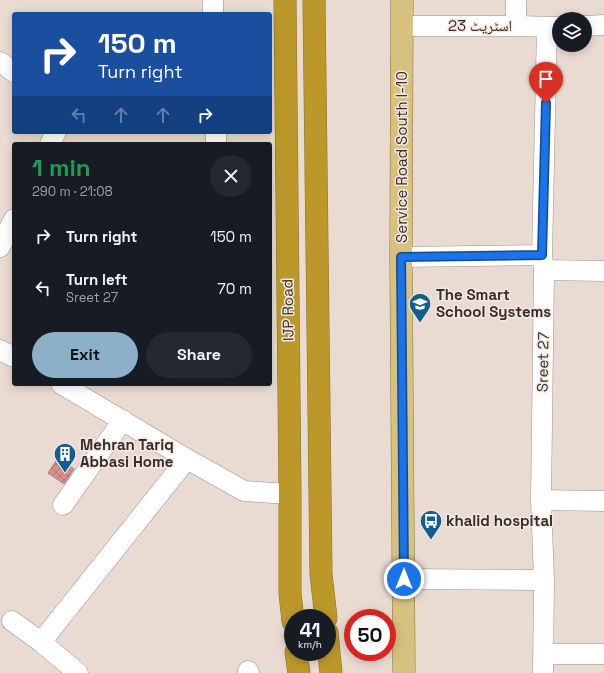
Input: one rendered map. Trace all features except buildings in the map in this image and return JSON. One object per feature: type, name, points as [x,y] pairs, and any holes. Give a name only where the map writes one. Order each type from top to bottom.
[{"type":"highway","name":"IJP Road","points":[[285,0],[290,593],[292,609]]},
{"type":"highway","name":"IJP Road","points":[[314,0],[321,574],[325,609]]},
{"type":"highway","points":[[285,24],[314,23]]},
{"type":"highway","points":[[297,661],[298,673]]},
{"type":"highway","points":[[330,661],[331,673]]},
{"type":"main road","name":"Service Road South I-10","points":[[402,0],[401,257],[404,673]]},
{"type":"street","points":[[213,0],[213,12]]},
{"type":"street","points":[[516,0],[516,26]]},
{"type":"street","points":[[592,26],[604,25]]},
{"type":"street","name":"اسٹریٹ 23","points":[[402,26],[552,27]]},
{"type":"street","name":"Sreet 27","points":[[543,663],[544,580],[541,500],[543,262],[552,50]]},
{"type":"street","points":[[0,62],[12,71]]},
{"type":"street","points":[[0,247],[12,223]]},
{"type":"street","points":[[401,257],[543,262],[604,271]]},
{"type":"street","points":[[0,350],[12,356]]},
{"type":"street","points":[[64,386],[244,491],[290,494]]},
{"type":"street","points":[[62,505],[123,420]]},
{"type":"street","points":[[41,642],[187,459]]},
{"type":"street","points":[[541,500],[604,501]]},
{"type":"street","points":[[404,579],[544,580]]},
{"type":"street","points":[[12,621],[41,642],[78,673]]},
{"type":"street","points":[[543,663],[604,654]]},
{"type":"place","name":"The Smart School Systems","points":[[420,324]]},
{"type":"place","name":"Mehran Tariq Abbasi Home","points":[[65,474]]},
{"type":"place","name":"khalid hospital","points":[[431,540]]},
{"type":"route","points":[[404,579],[401,257],[542,255],[546,103]]}]
